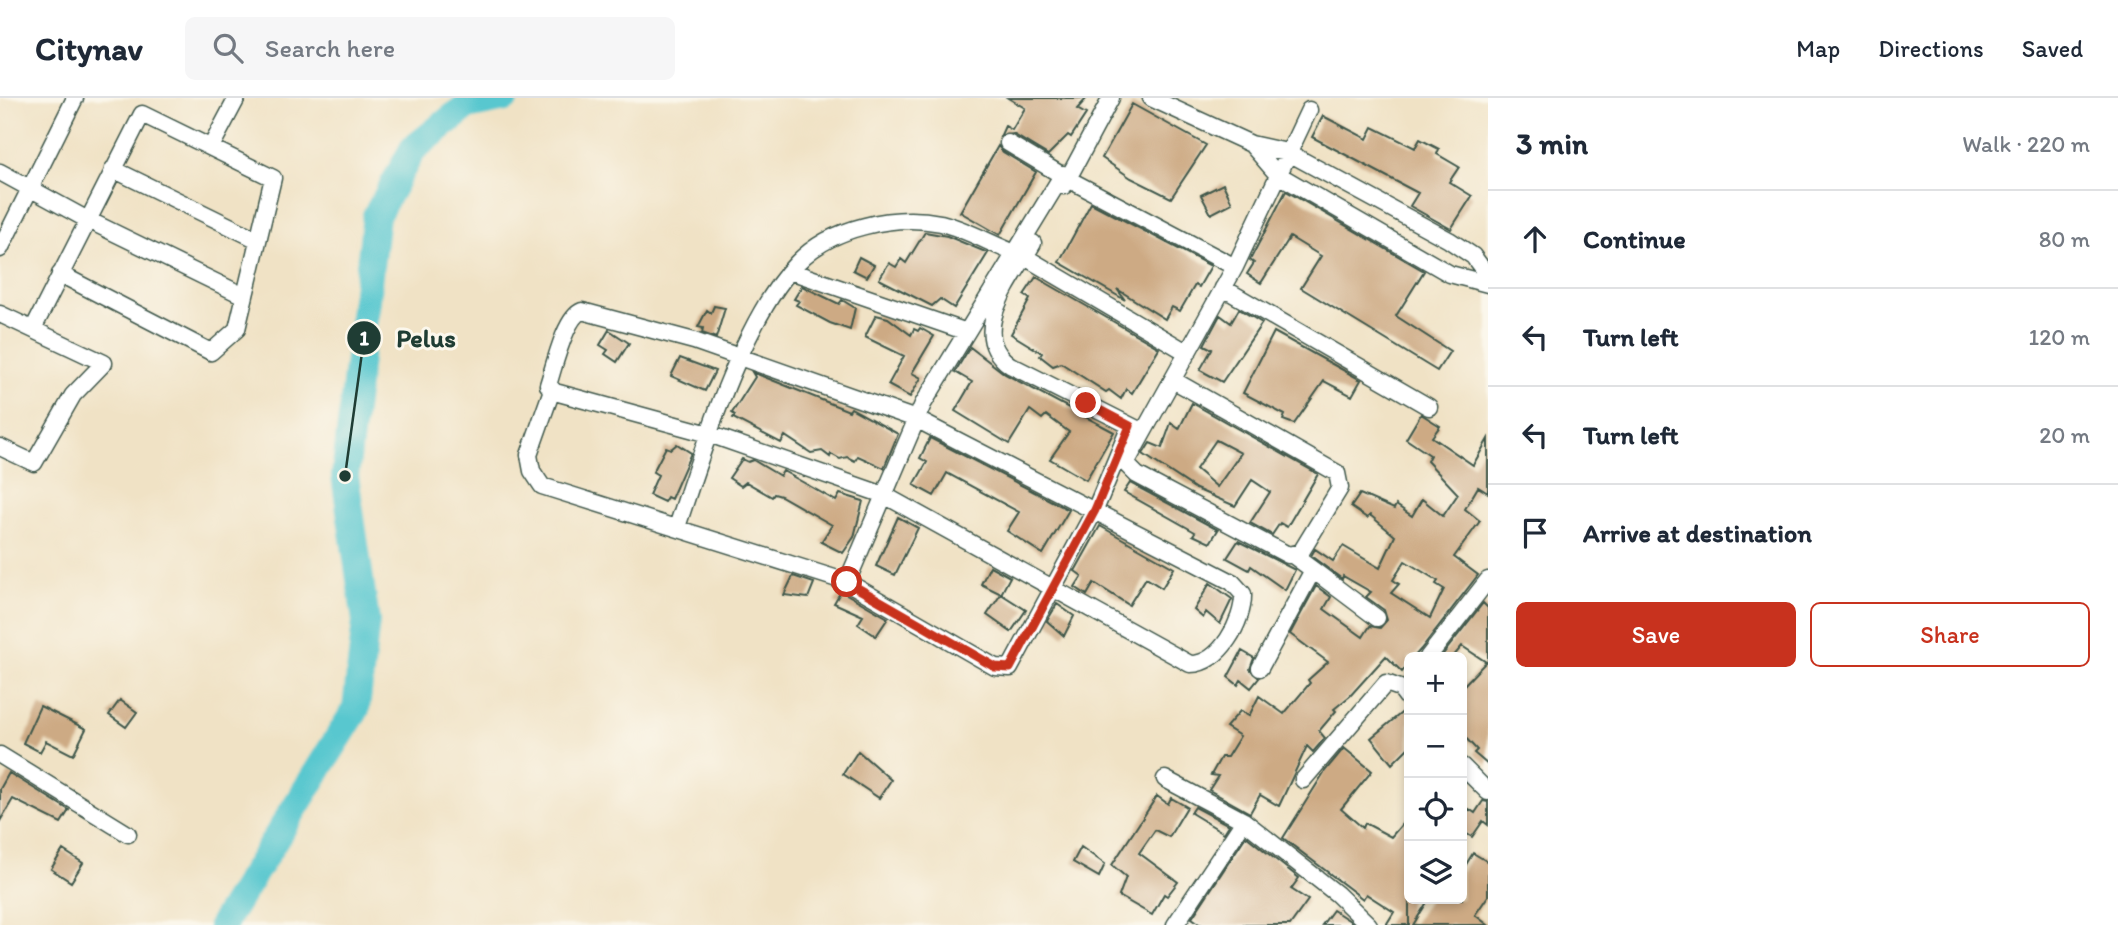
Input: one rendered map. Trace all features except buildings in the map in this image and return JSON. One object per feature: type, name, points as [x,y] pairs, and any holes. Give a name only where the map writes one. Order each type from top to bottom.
[{"type":"street","points":[[0,249],[75,98]]},
{"type":"street","points":[[211,148],[237,98]]},
{"type":"street","points":[[1111,98],[1020,255],[993,313],[990,336],[992,348],[1016,368],[1137,429]]},
{"type":"street","points":[[1151,98],[1251,144],[1287,152],[1454,243],[1473,256],[1488,276]]},
{"type":"street","points":[[552,390],[528,455],[532,471],[542,486],[847,582],[995,667],[1010,668],[1137,429],[1173,380],[1235,267],[1309,110]]},
{"type":"street","points":[[33,329],[86,219],[142,114],[273,178],[237,329],[211,352],[60,274]]},
{"type":"street","points":[[1009,143],[1235,267]]},
{"type":"street","points":[[1251,144],[1277,174],[1463,280],[1488,284]]},
{"type":"street","points":[[113,169],[258,240]]},
{"type":"street","points":[[0,172],[86,219],[244,296]]},
{"type":"street","points":[[677,527],[709,434],[741,358],[774,290],[790,271],[826,242],[866,226],[916,220],[943,224],[1020,255],[1188,353]]},
{"type":"street","points":[[1440,268],[1454,243]]},
{"type":"street","points":[[847,582],[916,419],[967,332],[1020,255]]},
{"type":"street","points":[[790,271],[967,332]]},
{"type":"street","points":[[1223,288],[1429,407]]},
{"type":"street","points":[[582,311],[694,341],[741,358],[916,419],[1232,582],[1243,594],[1243,605],[1226,641],[1211,659],[1202,664],[1190,664],[1054,586],[884,495],[709,434],[552,390],[548,385],[570,321],[582,311]]},
{"type":"street","points":[[0,314],[104,363],[73,395],[34,463],[0,447]]},
{"type":"street","points":[[1173,380],[1336,473],[1340,488],[1306,545],[1294,556]]},
{"type":"street","points":[[1137,429],[1129,458],[1129,469],[1294,556],[1377,618]]},
{"type":"street","points":[[1260,668],[1313,570]]},
{"type":"street","points":[[1433,652],[1488,580]]},
{"type":"street","points":[[1303,780],[1386,683],[1392,683],[1404,691]]},
{"type":"street","points":[[0,755],[128,834]]},
{"type":"street","points":[[1467,771],[1488,792]]},
{"type":"street","points":[[1165,779],[1244,821],[1337,894],[1369,925]]},
{"type":"street","points":[[1175,925],[1244,821]]},
{"type":"waterway","points":[[222,925],[356,709],[366,621],[345,476],[376,216],[413,149],[467,106],[505,98]]},
{"type":"place","name":"Pelus","points":[[345,476]]},
{"type":"route","points":[[847,582],[995,667],[1010,668],[1095,510],[1130,426],[1086,403]]}]
